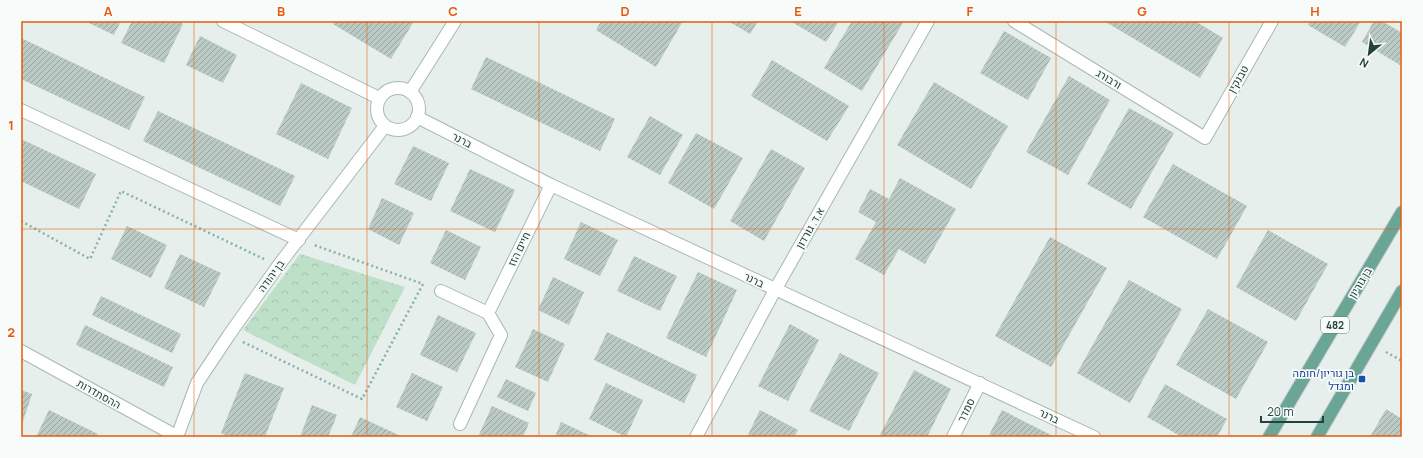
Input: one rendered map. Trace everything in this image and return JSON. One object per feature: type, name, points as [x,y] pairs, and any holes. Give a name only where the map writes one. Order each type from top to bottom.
[{"type":"main road","name":"בן גוריון","points":[[1269,437],[1402,212]]},
{"type":"main road","points":[[1317,437],[1402,291]]},
{"type":"street","points":[[222,21],[379,98]]},
{"type":"street","points":[[410,92],[455,21]]},
{"type":"street","name":"א.ד. גורדון","points":[[696,437],[775,290],[928,21]]},
{"type":"street","name":"ורבורג","points":[[1014,21],[1205,138]]},
{"type":"street","name":"טבנקין","points":[[1205,138],[1272,21]]},
{"type":"street","points":[[394,88],[401,88],[410,92],[417,100],[419,107],[417,117],[412,126],[405,129],[391,130],[385,126],[377,115],[376,108],[379,98],[387,90],[394,88]]},
{"type":"street","points":[[21,110],[299,240]]},
{"type":"street","name":"ברנר","points":[[417,117],[551,185],[1094,437]]},
{"type":"street","name":"בן יהודה","points":[[178,437],[197,383],[278,266],[385,126]]},
{"type":"street","name":"חיים הזז","points":[[488,313],[551,185]]},
{"type":"street","points":[[441,291],[488,313],[501,335],[460,424]]},
{"type":"street","name":"ההסתדרות","points":[[21,351],[178,437]]},
{"type":"street","name":"סמדר","points":[[952,437],[980,383]]},
{"type":"path","points":[[21,221],[90,259],[121,191],[278,266]]},
{"type":"path","points":[[229,335],[362,399],[422,284],[299,240]]},
{"type":"green space","points":[[300,254],[405,287],[355,385],[243,330]]},
{"type":"building","points":[[85,21],[121,21],[114,35]]},
{"type":"building","points":[[132,21],[178,21],[183,24],[164,63],[121,43]]},
{"type":"building","points":[[335,21],[414,21],[391,59],[333,24]]},
{"type":"building","points":[[601,21],[683,21],[656,67],[596,30]]},
{"type":"building","points":[[728,21],[758,21],[750,34]]},
{"type":"building","points":[[790,21],[839,21],[826,42]]},
{"type":"building","points":[[852,21],[904,21],[862,91],[824,68]]},
{"type":"building","points":[[1104,21],[1195,21],[1223,38],[1200,78]]},
{"type":"building","points":[[1310,21],[1361,21],[1345,47],[1308,25]]},
{"type":"building","points":[[1374,21],[1382,21],[1402,33],[1400,65],[1362,42]]},
{"type":"building","points":[[1004,31],[1051,58],[1028,100],[980,73]]},
{"type":"building","points":[[200,36],[237,55],[223,83],[186,65]]},
{"type":"building","points":[[21,38],[145,97],[129,130],[21,79]]},
{"type":"building","points":[[486,57],[615,119],[600,151],[471,89]]},
{"type":"building","points":[[772,60],[849,106],[827,141],[751,96]]},
{"type":"building","points":[[1069,76],[1110,100],[1068,175],[1026,152]]},
{"type":"building","points":[[934,82],[1008,126],[971,189],[897,145]]},
{"type":"building","points":[[301,83],[352,108],[328,159],[276,134]]},
{"type":"building","points":[[1129,108],[1174,133],[1131,209],[1087,184]]},
{"type":"building","points":[[158,111],[295,176],[280,206],[143,141]]},
{"type":"building","points":[[650,116],[683,135],[660,175],[627,157]]},
{"type":"building","points":[[696,133],[743,158],[714,209],[668,183]]},
{"type":"building","points":[[21,139],[96,174],[79,209],[21,181]]},
{"type":"building","points":[[413,146],[449,163],[431,201],[394,184]]},
{"type":"building","points":[[771,149],[805,168],[764,241],[730,221]]},
{"type":"building","points":[[1173,164],[1247,206],[1217,259],[1143,217]]},
{"type":"building","points":[[470,169],[515,190],[495,232],[450,211]]},
{"type":"building","points":[[900,178],[956,209],[925,264],[899,249],[884,275],[855,259],[876,222],[858,212],[870,189],[889,199]]},
{"type":"building","points":[[382,198],[414,213],[399,245],[368,229]]},
{"type":"building","points":[[581,222],[618,240],[600,276],[564,259]]},
{"type":"building","points":[[127,226],[167,245],[151,278],[111,259]]},
{"type":"building","points":[[446,230],[481,247],[465,280],[430,263]]},
{"type":"building","points":[[1268,230],[1328,264],[1296,321],[1236,287]]},
{"type":"building","points":[[1050,237],[1107,268],[1051,367],[995,336]]},
{"type":"building","points":[[180,254],[221,273],[204,307],[164,288]]},
{"type":"building","points":[[634,256],[677,276],[660,311],[617,291]]},
{"type":"building","points":[[698,272],[737,290],[706,357],[666,338]]},
{"type":"building","points":[[553,277],[584,292],[569,325],[538,310]]},
{"type":"building","points":[[1129,280],[1182,309],[1130,403],[1077,373]]},
{"type":"building","points":[[101,296],[181,334],[172,353],[92,315]]},
{"type":"building","points":[[1208,309],[1268,342],[1236,399],[1176,365]]},
{"type":"building","points":[[438,315],[476,333],[457,372],[420,355]]},
{"type":"building","points":[[790,324],[819,340],[788,401],[758,386]]},
{"type":"building","points":[[85,325],[173,367],[164,387],[76,345]]},
{"type":"building","points":[[533,329],[565,344],[548,382],[515,367]]},
{"type":"building","points":[[607,332],[697,375],[684,403],[594,360]]},
{"type":"building","points":[[840,353],[879,373],[849,431],[809,411]]},
{"type":"building","points":[[914,370],[951,389],[927,437],[879,437]]},
{"type":"building","points":[[245,373],[284,388],[265,437],[229,437],[221,433]]},
{"type":"building","points":[[412,373],[443,387],[427,421],[396,407]]},
{"type":"building","points":[[506,379],[536,393],[528,411],[497,397]]},
{"type":"building","points":[[606,383],[643,400],[626,437],[589,419]]},
{"type":"building","points":[[1165,384],[1227,419],[1217,437],[1182,437],[1147,417]]},
{"type":"building","points":[[21,390],[32,394],[21,427]]},
{"type":"building","points":[[312,405],[337,415],[328,437],[300,437]]},
{"type":"building","points":[[492,406],[529,423],[523,437],[478,437]]},
{"type":"building","points":[[1386,409],[1402,419],[1402,437],[1370,437]]},
{"type":"building","points":[[49,410],[98,434],[96,437],[36,437]]},
{"type":"building","points":[[760,410],[798,430],[794,437],[747,437]]},
{"type":"building","points":[[1002,410],[1053,436],[1053,437],[988,437]]},
{"type":"building","points":[[360,417],[403,437],[351,437]]},
{"type":"building","points":[[561,422],[593,437],[555,437]]},
{"type":"place","name":"בן גוריון/חומה ומגדל","points":[[1362,379]]}]
